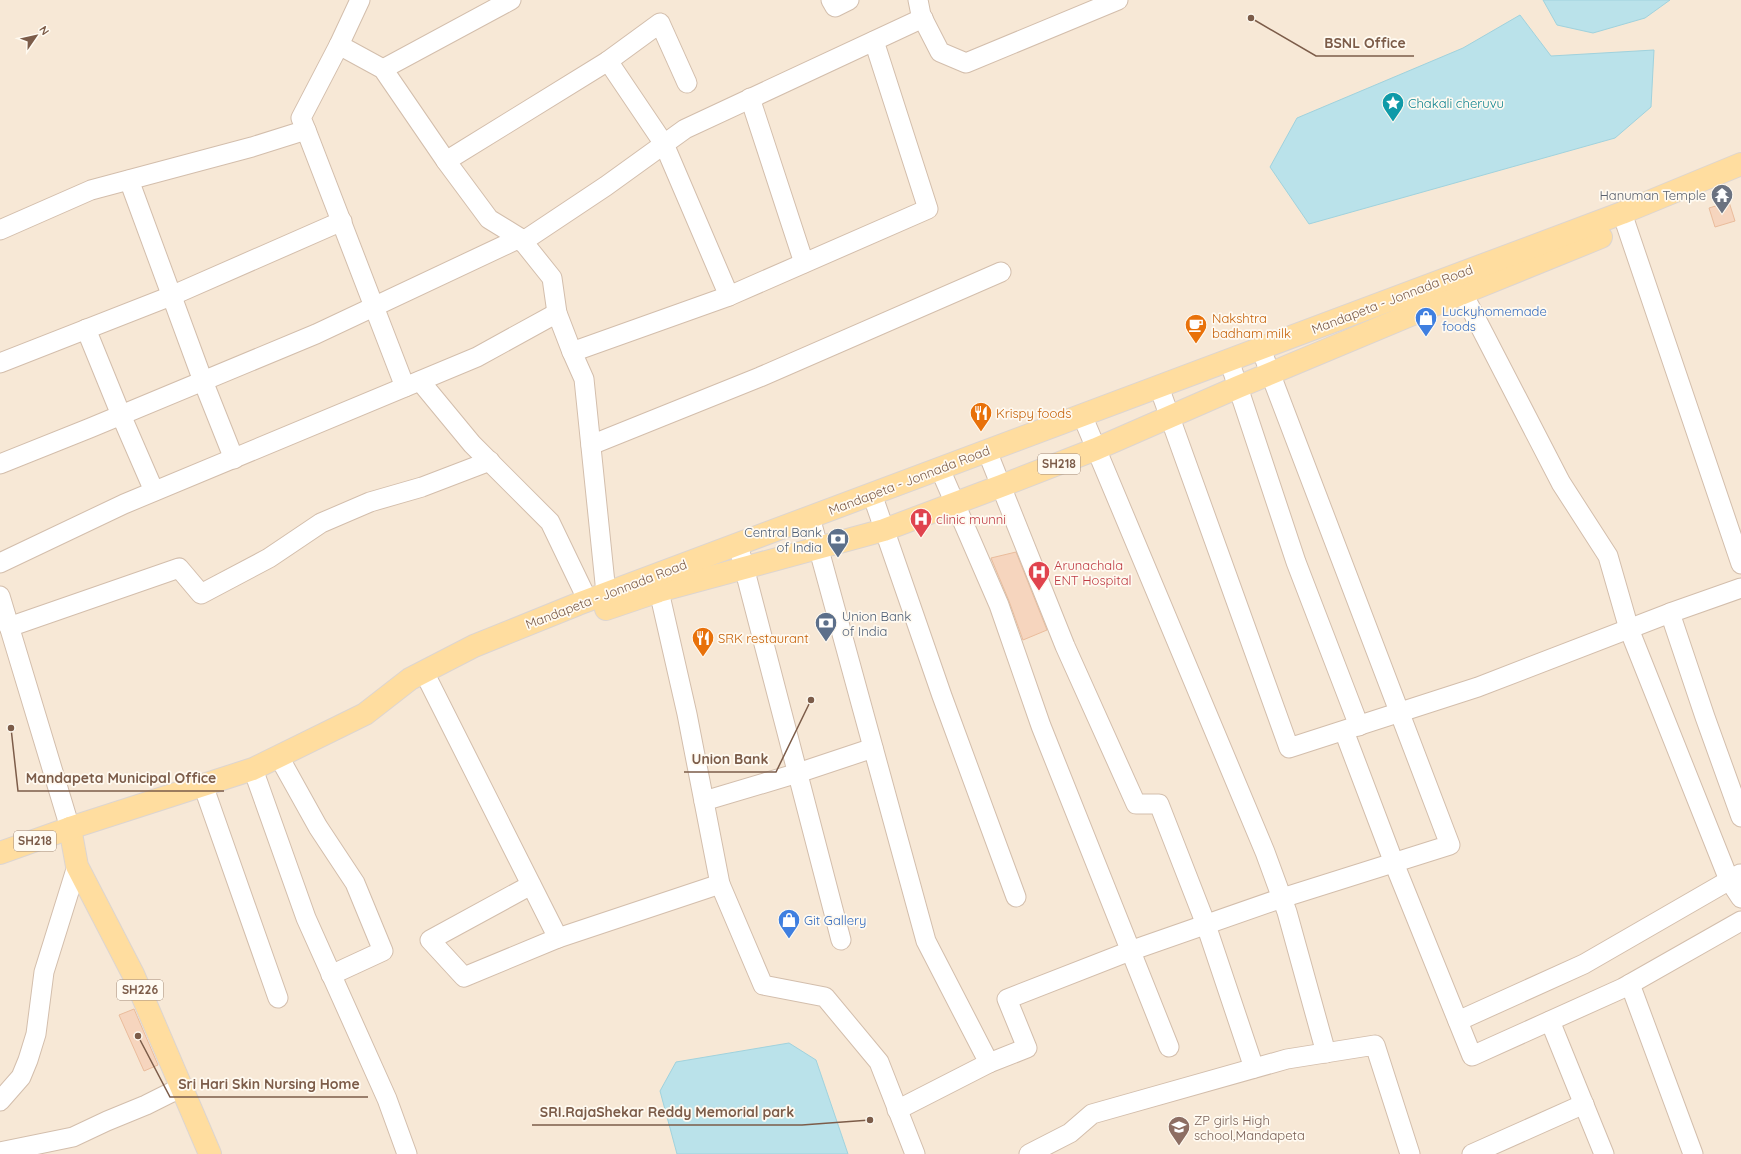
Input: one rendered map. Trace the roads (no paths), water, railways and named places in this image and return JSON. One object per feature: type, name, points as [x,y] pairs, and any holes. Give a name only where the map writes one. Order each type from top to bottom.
[{"type":"main road","name":"Mandapeta - Jonnada Road","points":[[0,853],[70,828],[254,769],[365,714],[410,679],[426,677],[474,646],[597,597],[657,583],[738,544],[1261,348],[1459,284],[1624,220],[1741,164]]},
{"type":"main road","name":"SH218","points":[[1624,220],[1741,178]]},
{"type":"main road","name":"SH218","points":[[426,677],[464,664],[657,583],[744,568],[884,530],[1001,486],[1096,449],[1169,416],[1271,374],[1459,284]]},
{"type":"main road","name":"SH226","points":[[70,828],[77,866],[133,974],[210,1154]]},
{"type":"street","points":[[360,0],[339,45],[301,118],[375,306],[412,384],[550,522],[597,597]]},
{"type":"street","points":[[383,69],[511,0]]},
{"type":"street","points":[[832,0],[835,7],[849,0]]},
{"type":"street","points":[[918,0],[923,18],[940,52],[966,63],[1118,0]]},
{"type":"street","points":[[0,464],[316,334],[521,240],[685,129],[923,18]]},
{"type":"street","points":[[446,161],[608,61],[660,23],[687,83]]},
{"type":"street","points":[[572,352],[729,296],[928,209],[874,41]]},
{"type":"street","points":[[339,45],[383,69],[446,161],[489,219],[521,240],[552,278],[557,313],[584,379],[591,445],[597,597]]},
{"type":"street","points":[[608,61],[664,144],[729,296]]},
{"type":"street","points":[[750,98],[804,263]]},
{"type":"street","points":[[0,230],[91,190],[306,130]]},
{"type":"street","points":[[129,180],[171,296],[234,459]]},
{"type":"street","points":[[1624,220],[1741,564]]},
{"type":"street","points":[[0,363],[171,296],[342,221]]},
{"type":"street","points":[[591,445],[760,377],[1001,272]]},
{"type":"street","points":[[1459,284],[1561,483],[1608,556],[1629,630],[1735,877],[1741,898]]},
{"type":"street","points":[[0,563],[154,491],[477,357],[557,313]]},
{"type":"street","points":[[86,329],[154,491]]},
{"type":"street","points":[[897,1110],[989,1063],[1027,1048],[1007,999],[1130,951],[1282,898],[1450,845],[1261,348]]},
{"type":"street","points":[[1229,360],[1351,728],[1394,863],[1472,1056],[1630,984],[1741,921]]},
{"type":"street","points":[[1159,387],[1289,748],[1478,687],[1670,613],[1741,588]]},
{"type":"street","points":[[1082,415],[1265,852],[1282,898],[1326,1053]]},
{"type":"street","points":[[987,451],[1065,646],[1136,804],[1159,804],[1206,925],[1254,1068]]},
{"type":"street","points":[[10,628],[179,568],[201,594],[269,558],[321,523],[370,502],[422,487],[490,462]]},
{"type":"street","points":[[940,469],[999,605],[1041,726],[1169,1047]]},
{"type":"street","points":[[872,494],[942,696],[1016,896]]},
{"type":"street","points":[[810,517],[926,941],[989,1063]]},
{"type":"street","points":[[738,544],[841,940]]},
{"type":"street","points":[[657,583],[687,714],[720,884],[762,985],[825,997],[879,1062],[914,1154]]},
{"type":"street","points":[[0,596],[70,828]]},
{"type":"street","points":[[1670,613],[1705,717],[1741,816]]},
{"type":"street","points":[[426,677],[558,938]]},
{"type":"street","points":[[704,801],[798,774],[873,748]]},
{"type":"street","points":[[279,757],[318,827],[355,882],[383,951],[331,975]]},
{"type":"street","points":[[254,769],[306,918],[387,1099],[407,1154]]},
{"type":"street","points":[[203,785],[278,998]]},
{"type":"street","points":[[0,1101],[21,1077],[28,1060],[36,1034],[44,972],[77,866]]},
{"type":"street","points":[[1458,1021],[1584,964],[1735,877]]},
{"type":"street","points":[[532,885],[430,940],[464,977],[558,938],[720,884]]},
{"type":"street","points":[[1630,984],[1693,1154]]},
{"type":"street","points":[[1550,1021],[1604,1154]]},
{"type":"street","points":[[1029,1154],[1070,1133],[1092,1114],[1287,1059],[1375,1045],[1410,1154]]},
{"type":"street","points":[[0,1152],[73,1137],[146,1105],[182,1087]]},
{"type":"street","points":[[1472,1154],[1584,1104]]},
{"type":"water","points":[[1543,0],[1670,0],[1645,18],[1593,33],[1557,25]]},
{"type":"water","points":[[1520,15],[1551,56],[1654,50],[1651,107],[1615,138],[1309,224],[1270,167],[1297,118],[1463,48]]},
{"type":"water","points":[[789,1043],[816,1060],[848,1154],[677,1154],[660,1091],[676,1062]]},
{"type":"place","name":"BSNL Office","points":[[1251,18]]},
{"type":"place","name":"Chakali cheruvu","points":[[1393,122]]},
{"type":"place","name":"Hanuman Temple","points":[[1722,214]]},
{"type":"place","name":"Luckyhomemade foods","points":[[1426,338]]},
{"type":"place","name":"Nakshtra badham milk","points":[[1196,344]]},
{"type":"place","name":"Krispy foods","points":[[981,432]]},
{"type":"place","name":"clinic munni","points":[[921,538]]},
{"type":"place","name":"Central Bank of India","points":[[838,558]]},
{"type":"place","name":"Arunachala ENT Hospital","points":[[1039,592]]},
{"type":"place","name":"Union Bank of India","points":[[826,642]]},
{"type":"place","name":"SRK restaurant","points":[[703,658]]},
{"type":"place","name":"Union Bank","points":[[811,700]]},
{"type":"place","name":"Mandapeta Municipal Office","points":[[11,728]]},
{"type":"place","name":"Git Gallery","points":[[789,940]]},
{"type":"place","name":"Sri Hari Skin Nursing Home","points":[[138,1036]]},
{"type":"place","name":"SRI.RajaShekar Reddy Memorial park","points":[[870,1120]]},
{"type":"place","name":"ZP girls High school,Mandapeta","points":[[1179,1146]]}]
